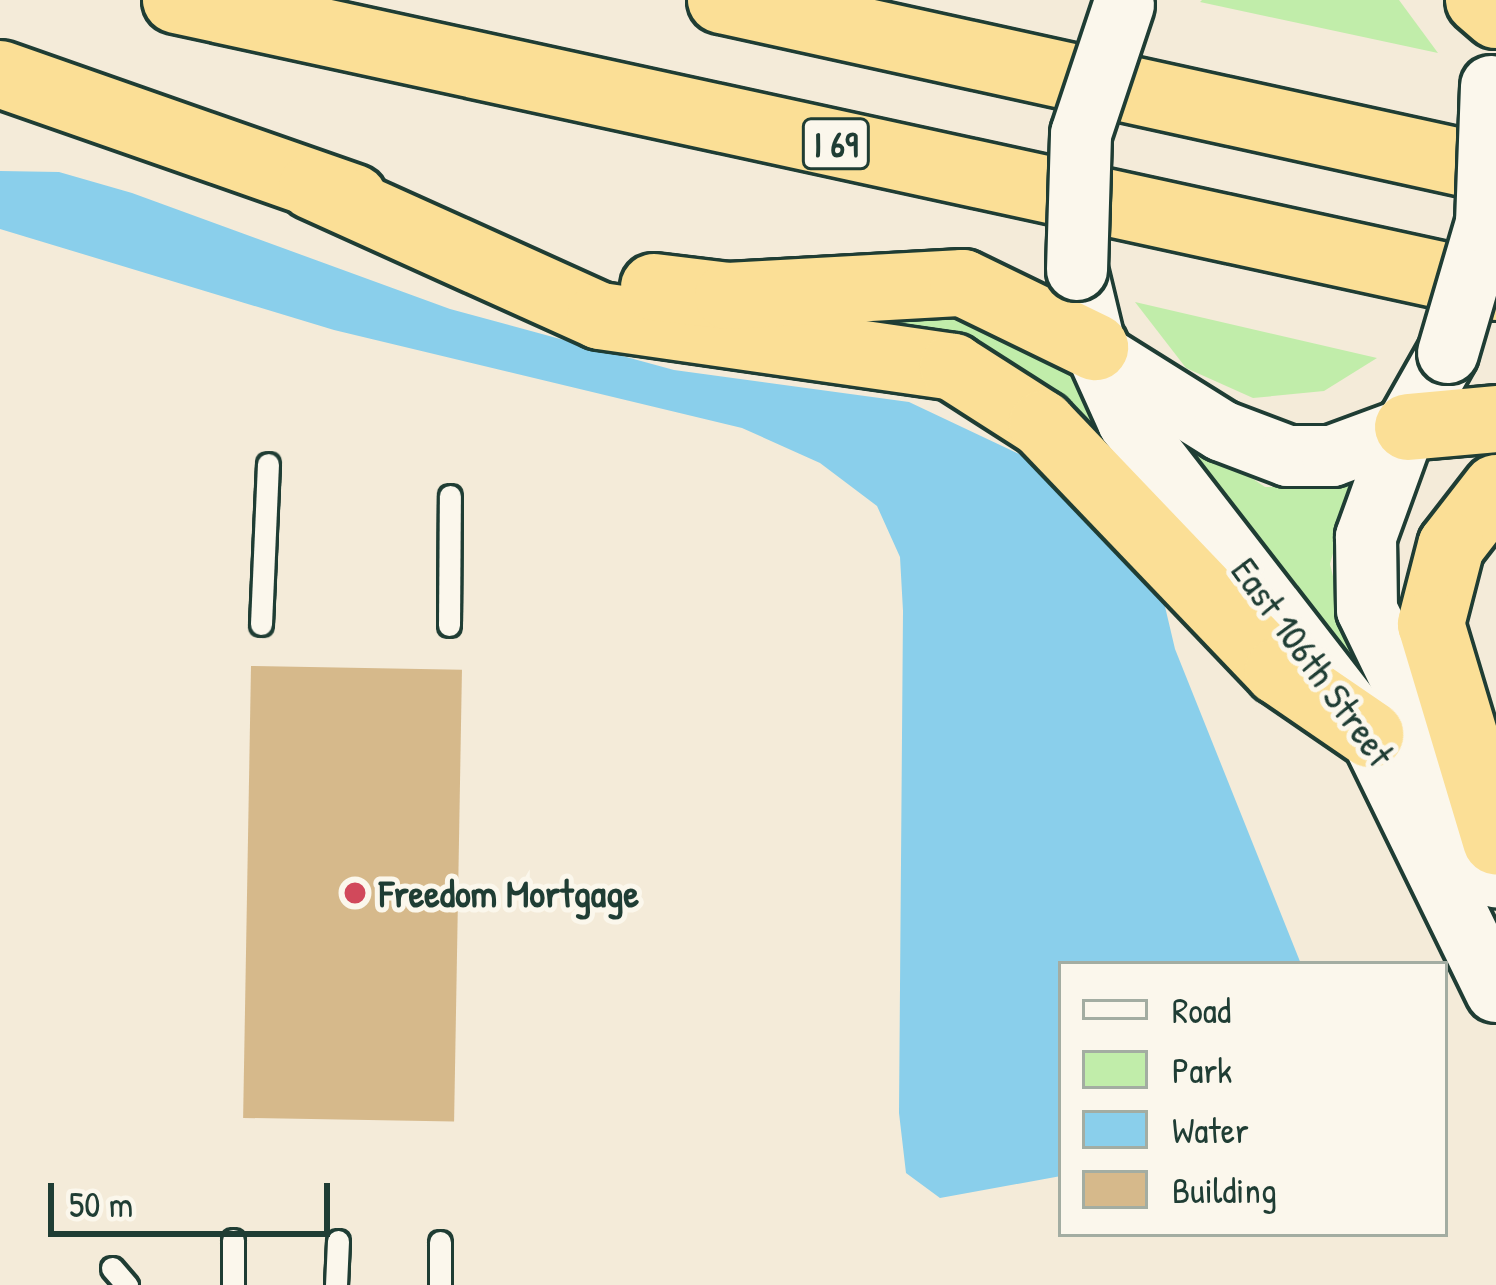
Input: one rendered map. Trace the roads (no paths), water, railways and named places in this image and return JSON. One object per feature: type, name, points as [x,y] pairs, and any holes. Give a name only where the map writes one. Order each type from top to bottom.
[{"type":"highway","name":"I 69","points":[[176,0],[1496,287]]},
{"type":"highway","points":[[721,0],[1496,170]]},
{"type":"highway","points":[[1476,0],[1496,15]]},
{"type":"highway","points":[[0,74],[528,260],[663,289],[728,296],[964,283],[1096,350]]},
{"type":"highway","points":[[312,186],[600,316],[953,367],[1042,424],[1278,671],[1370,734]]},
{"type":"highway","points":[[1406,428],[1496,419]]},
{"type":"highway","points":[[1496,488],[1450,546],[1431,624],[1496,841]]},
{"type":"main road","name":"East 106th Street","points":[[1476,0],[1491,86],[1486,223],[1448,353],[1406,428],[1366,537],[1366,610],[1496,877]]},
{"type":"main road","name":"East 106th Street","points":[[1125,2],[1082,134],[1077,270],[1096,350],[1128,422],[1370,734],[1496,992]]},
{"type":"main road","points":[[1096,350],[1222,431],[1288,456],[1332,456],[1406,428]]},
{"type":"lane","points":[[261,625],[268,464]]},
{"type":"lane","points":[[449,625],[450,496]]},
{"type":"lane","points":[[232,1285],[233,1240]]},
{"type":"lane","points":[[337,1285],[338,1241]]},
{"type":"lane","points":[[440,1242],[440,1285]]},
{"type":"water","points":[[0,171],[59,172],[132,193],[450,309],[674,370],[909,402],[1034,461],[1159,581],[1175,649],[1300,961],[1058,961],[1058,1177],[940,1198],[906,1173],[899,1113],[903,611],[900,557],[877,506],[820,463],[742,428],[334,330],[0,229]]},
{"type":"place","name":"Freedom Mortgage","points":[[355,893]]}]
